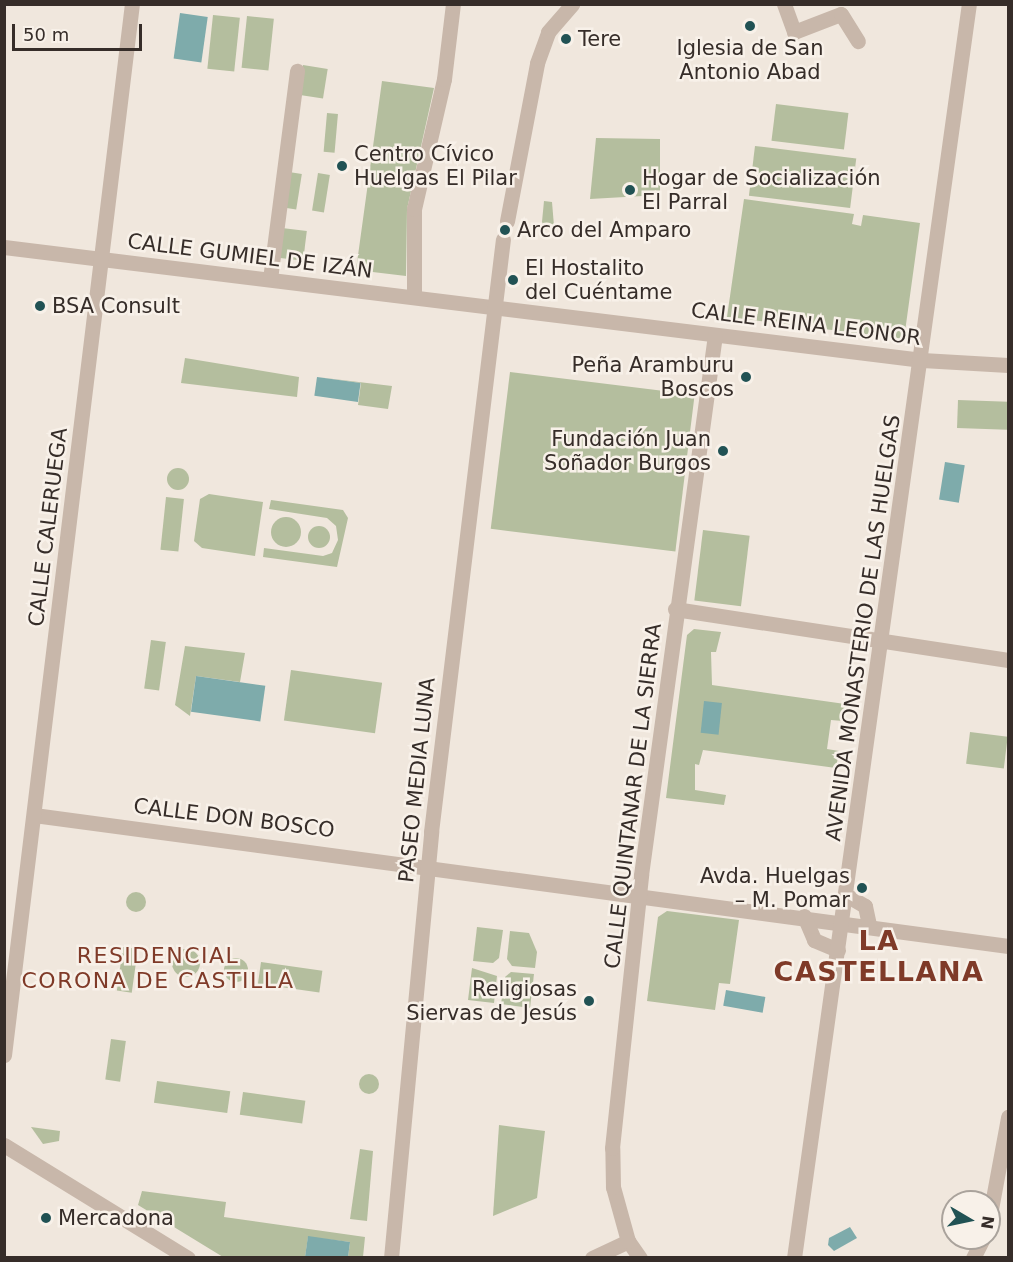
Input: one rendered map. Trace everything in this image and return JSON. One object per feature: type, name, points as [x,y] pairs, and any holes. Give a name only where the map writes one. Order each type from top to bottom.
[{"type":"street","name":"CALLE CALERUEGA","points":[[4,1055],[132,4]]},
{"type":"street","points":[[414,297],[414,209],[444,79],[453,4]]},
{"type":"street","points":[[507,221],[537,63],[548,32],[572,4]]},
{"type":"street","points":[[784,4],[794,32],[841,14],[858,41]]},
{"type":"street","name":"AVENIDA MONASTERIO DE LAS HUELGAS","points":[[794,1257],[922,360],[969,4]]},
{"type":"street","points":[[270,279],[297,71]]},
{"type":"street","name":"PASEO MEDIA LUNA","points":[[391,1257],[428,864],[491,307],[503,239]]},
{"type":"street","name":"CALLE GUMIEL DE IZÁN","points":[[4,247],[491,307]]},
{"type":"street","name":"CALLE REINA LEONOR","points":[[491,307],[922,360],[1008,365]]},
{"type":"street","name":"CALLE QUINTANAR DE LA SIERRA","points":[[640,1257],[628,1241],[613,1187],[612,1148],[675,609],[715,334]]},
{"type":"street","points":[[675,609],[1008,660]]},
{"type":"street","name":"CALLE DON BOSCO","points":[[34,815],[428,864],[1008,946]]},
{"type":"street","points":[[846,895],[866,906],[869,925]]},
{"type":"street","points":[[804,916],[814,940],[838,950]]},
{"type":"street","points":[[995,1190],[1008,1117]]},
{"type":"street","points":[[4,1145],[188,1257]]},
{"type":"street","points":[[592,1257],[628,1241]]},
{"type":"green space","points":[[213,15],[240,18],[234,72],[207,69]]},
{"type":"green space","points":[[247,16],[274,19],[268,71],[242,68]]},
{"type":"green space","points":[[303,65],[328,69],[323,99],[298,95]]},
{"type":"green space","points":[[382,81],[434,88],[407,209],[406,276],[356,270]]},
{"type":"green space","points":[[776,104],[848,113],[844,150],[771,141]]},
{"type":"green space","points":[[327,113],[338,114],[335,153],[324,152]]},
{"type":"green space","points":[[596,138],[660,139],[660,195],[590,199]]},
{"type":"green space","points":[[755,146],[856,158],[850,208],[749,196]]},
{"type":"green space","points":[[289,172],[302,174],[296,210],[283,208]]},
{"type":"green space","points":[[318,173],[330,175],[324,212],[312,211]]},
{"type":"green space","points":[[744,199],[854,214],[852,224],[861,226],[863,215],[920,223],[904,339],[727,317]]},
{"type":"green space","points":[[544,201],[552,202],[554,226],[541,232]]},
{"type":"green space","points":[[282,228],[307,231],[303,261],[278,258]]},
{"type":"green space","points":[[185,358],[299,377],[297,397],[181,383]]},
{"type":"green space","points":[[510,372],[695,395],[675,551],[491,529]]},
{"type":"green space","points":[[317,377],[392,386],[388,409],[358,405],[361,383]]},
{"type":"green space","points":[[958,400],[1008,402],[1007,430],[957,428]]},
{"type":"green space","points":[[178,468],[188,475],[189,479],[182,489],[178,490],[168,483],[167,479],[174,469]]},
{"type":"green space","points":[[209,494],[263,502],[255,556],[202,548],[194,541],[200,499]]},
{"type":"green space","points":[[166,497],[184,499],[178,552],[160,550]]},
{"type":"green space","points":[[271,500],[343,510],[348,518],[337,567],[263,557],[264,548],[323,556],[332,553],[338,540],[336,526],[327,518],[269,509]]},
{"type":"green space","points":[[286,517],[297,521],[301,532],[297,543],[286,547],[275,543],[271,532],[275,521]]},
{"type":"green space","points":[[319,526],[327,529],[330,537],[327,545],[319,548],[311,545],[308,537],[311,529]]},
{"type":"green space","points":[[703,530],[750,536],[741,606],[694,600]]},
{"type":"green space","points":[[694,629],[721,632],[716,652],[711,652],[712,685],[845,704],[843,721],[831,720],[827,749],[839,751],[836,768],[703,750],[699,765],[695,764],[695,790],[726,795],[724,805],[666,798],[687,635]]},
{"type":"green space","points":[[151,640],[166,642],[159,691],[144,689]]},
{"type":"green space","points":[[185,646],[245,653],[240,682],[196,676],[190,716],[175,705]]},
{"type":"green space","points":[[291,670],[382,683],[375,733],[284,721]]},
{"type":"green space","points":[[970,732],[1008,737],[1004,768],[966,764]]},
{"type":"green space","points":[[132,892],[140,892],[146,898],[146,906],[140,912],[132,912],[126,906],[126,898]]},
{"type":"green space","points":[[667,911],[739,920],[730,984],[719,983],[715,1010],[647,1001],[658,917]]},
{"type":"green space","points":[[477,927],[503,930],[499,958],[493,963],[473,961]]},
{"type":"green space","points":[[510,931],[529,933],[537,952],[535,968],[512,966],[507,959]]},
{"type":"green space","points":[[123,947],[138,949],[132,993],[117,991]]},
{"type":"green space","points":[[186,949],[196,953],[200,963],[196,973],[186,977],[176,973],[172,963],[176,953]]},
{"type":"green space","points":[[236,958],[241,959],[247,965],[247,975],[241,981],[236,982],[231,981],[225,975],[224,970],[225,965],[231,959]]},
{"type":"green space","points":[[261,962],[322,971],[319,992],[258,984]]},
{"type":"green space","points":[[472,968],[497,976],[494,1003],[468,1000]]},
{"type":"green space","points":[[511,972],[534,974],[530,1008],[501,1004],[505,977]]},
{"type":"green space","points":[[111,1039],[126,1041],[120,1082],[105,1080]]},
{"type":"green space","points":[[369,1074],[376,1077],[379,1084],[376,1091],[369,1094],[362,1091],[359,1084],[362,1077]]},
{"type":"green space","points":[[157,1081],[230,1091],[227,1113],[154,1103]]},
{"type":"green space","points":[[243,1092],[305,1101],[302,1124],[240,1115]]},
{"type":"green space","points":[[499,1125],[545,1131],[537,1198],[493,1216]]},
{"type":"green space","points":[[31,1127],[60,1131],[59,1141],[43,1144]]},
{"type":"green space","points":[[360,1149],[373,1151],[367,1221],[350,1219]]},
{"type":"green space","points":[[142,1191],[226,1202],[224,1217],[365,1237],[363,1257],[348,1257],[350,1242],[308,1237],[305,1257],[223,1257],[138,1205]]},
{"type":"water","points":[[180,13],[208,17],[201,62],[174,59]]},
{"type":"water","points":[[317,377],[361,383],[358,402],[314,396]]},
{"type":"water","points":[[945,462],[965,465],[959,503],[939,500]]},
{"type":"water","points":[[196,676],[265,686],[260,721],[191,712]]},
{"type":"water","points":[[704,701],[722,703],[719,735],[701,733]]},
{"type":"water","points":[[726,990],[765,997],[763,1013],[723,1006]]},
{"type":"water","points":[[850,1227],[857,1238],[834,1251],[828,1245],[829,1238]]},
{"type":"water","points":[[308,1236],[350,1242],[348,1257],[305,1257]]},
{"type":"place","name":"Iglesia de San Antonio Abad","points":[[750,26]]},
{"type":"place","name":"Tere","points":[[566,39]]},
{"type":"place","name":"Centro Cívico Huelgas El Pilar","points":[[342,166]]},
{"type":"place","name":"Hogar de Socialización El Parral","points":[[630,190]]},
{"type":"place","name":"Arco del Amparo","points":[[505,230]]},
{"type":"place","name":"El Hostalito del Cuéntame","points":[[513,280]]},
{"type":"place","name":"BSA Consult","points":[[40,306]]},
{"type":"place","name":"Peña Aramburu Boscos","points":[[746,377]]},
{"type":"place","name":"Fundación Juan Soñador Burgos","points":[[723,451]]},
{"type":"place","name":"Avda. Huelgas – M. Pomar","points":[[862,888]]},
{"type":"place","name":"Religiosas Siervas de Jesús","points":[[589,1001]]},
{"type":"place","name":"Mercadona","points":[[46,1218]]},
{"type":"district","name":"LA CASTELLANA","points":[[879,956]]},
{"type":"district","name":"RESIDENCIAL CORONA DE CASTILLA","points":[[158,968]]}]
